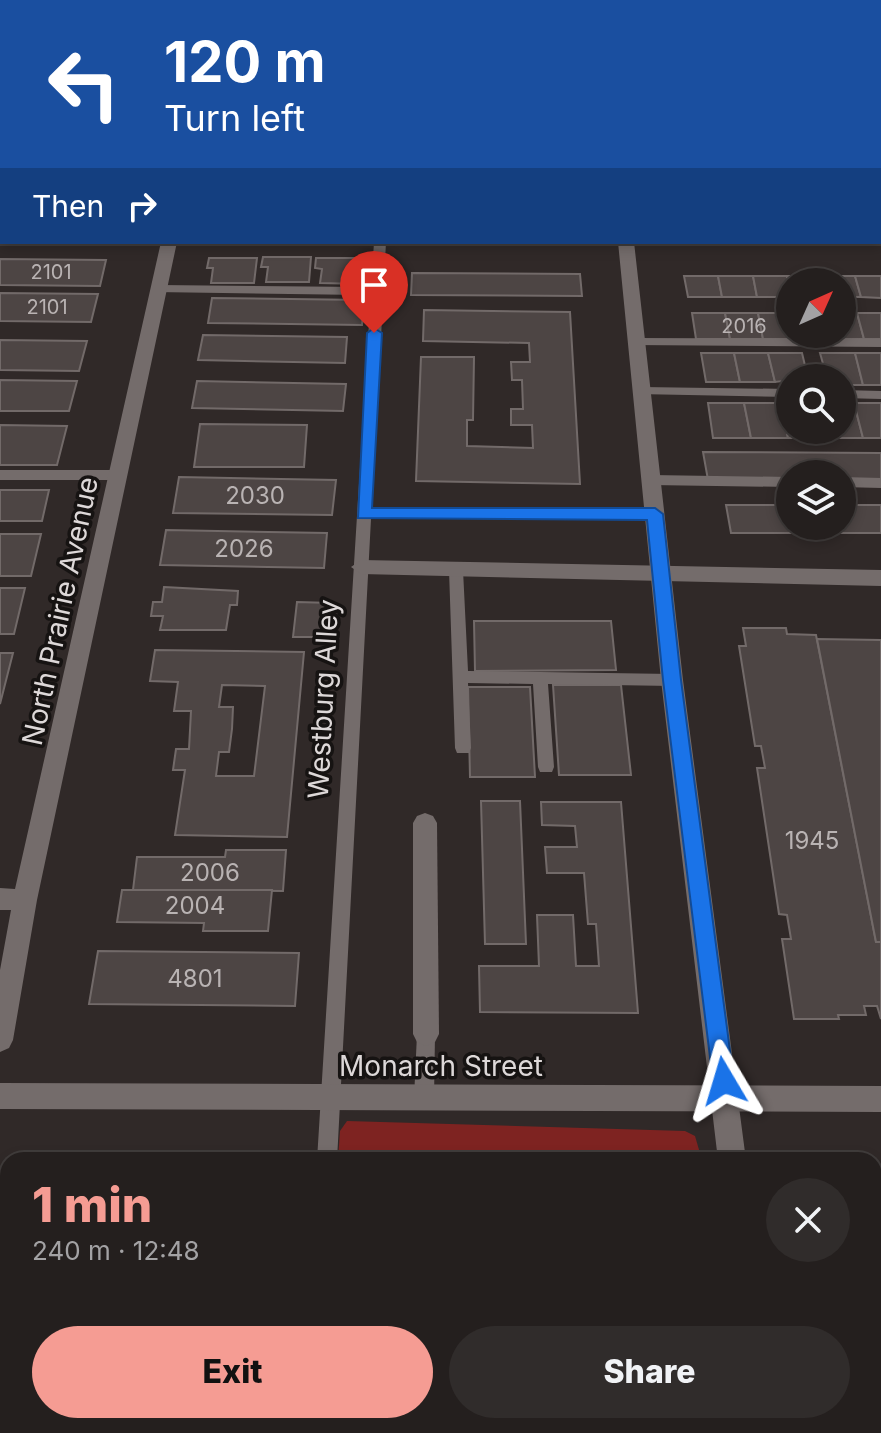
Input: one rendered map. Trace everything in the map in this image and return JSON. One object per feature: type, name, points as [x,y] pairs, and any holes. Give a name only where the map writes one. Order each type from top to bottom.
[{"type":"street","name":"North Prairie Avenue","points":[[0,1040],[25,900],[169,244]]},
{"type":"street","points":[[626,244],[672,680],[731,1152]]},
{"type":"street","points":[[361,567],[661,576],[881,578]]},
{"type":"street","points":[[425,823],[426,1034]]},
{"type":"street","points":[[0,899],[25,900]]},
{"type":"street","name":"Monarch Street","points":[[0,1096],[881,1099]]},
{"type":"lane","name":"Westburg Alley","points":[[328,1152],[380,244]]},
{"type":"lane","points":[[159,289],[362,291]]},
{"type":"lane","points":[[637,342],[881,343]]},
{"type":"lane","points":[[642,391],[776,393]]},
{"type":"lane","points":[[856,394],[881,395]]},
{"type":"lane","points":[[0,475],[118,475]]},
{"type":"lane","points":[[651,480],[776,482]]},
{"type":"lane","points":[[856,482],[881,483]]},
{"type":"lane","points":[[364,514],[655,514]]},
{"type":"lane","points":[[456,570],[463,748]]},
{"type":"lane","points":[[460,677],[672,680]]},
{"type":"lane","points":[[540,678],[546,767]]},
{"type":"lane","points":[[424,1098],[426,1034]]},
{"type":"shaded area","points":[[347,1121],[685,1131],[695,1136],[700,1152],[339,1152],[340,1131]]},
{"type":"building","points":[[263,257],[311,257],[309,282],[266,282],[268,267],[261,267]]},
{"type":"building","points":[[209,258],[257,258],[254,283],[211,283],[213,268],[207,268]]},
{"type":"building","points":[[316,258],[365,258],[363,284],[320,283],[322,269],[315,268]]},
{"type":"building","points":[[0,259],[106,260],[100,286],[0,285]]},
{"type":"building","points":[[412,273],[580,274],[582,296],[411,295]]},
{"type":"building","points":[[684,276],[718,276],[722,297],[688,297]]},
{"type":"building","points":[[718,276],[753,276],[757,297],[722,297]]},
{"type":"building","points":[[753,276],[776,276],[776,297],[757,297]]},
{"type":"building","points":[[856,276],[881,276],[881,298],[861,297]]},
{"type":"building","points":[[856,280],[861,297],[856,297]]},
{"type":"building","points":[[0,293],[98,294],[91,322],[0,321]]},
{"type":"building","points":[[212,298],[364,300],[362,325],[208,323]]},
{"type":"building","points":[[424,310],[570,312],[580,484],[416,481],[421,357],[474,357],[473,420],[467,420],[467,446],[533,448],[532,425],[511,425],[511,409],[523,409],[522,380],[512,380],[511,362],[530,362],[529,343],[423,341]]},
{"type":"building","points":[[692,313],[725,313],[730,339],[696,339]]},
{"type":"building","points":[[725,313],[758,313],[763,339],[730,339]]},
{"type":"building","points":[[758,313],[776,313],[776,339],[763,339]]},
{"type":"building","points":[[856,313],[857,313],[864,339],[856,339]]},
{"type":"building","points":[[857,313],[881,313],[881,339],[864,339]]},
{"type":"building","points":[[203,335],[347,337],[345,363],[198,360]]},
{"type":"building","points":[[0,340],[87,341],[79,371],[0,370]]},
{"type":"building","points":[[701,353],[734,353],[740,382],[706,382]]},
{"type":"building","points":[[734,353],[768,353],[775,382],[740,382]]},
{"type":"building","points":[[768,353],[802,353],[805,364],[776,364],[775,382]]},
{"type":"building","points":[[820,353],[855,353],[863,385],[856,385],[856,364],[823,364]]},
{"type":"building","points":[[855,353],[881,353],[881,385],[863,385]]},
{"type":"building","points":[[0,380],[77,381],[69,411],[0,411]]},
{"type":"building","points":[[197,381],[346,384],[343,411],[192,408]]},
{"type":"building","points":[[708,403],[744,403],[751,438],[713,438]]},
{"type":"building","points":[[744,403],[776,403],[776,438],[751,438]]},
{"type":"building","points":[[856,403],[881,403],[881,438],[863,438]]},
{"type":"building","points":[[856,411],[863,438],[856,438]]},
{"type":"building","points":[[200,424],[307,425],[304,467],[194,467]]},
{"type":"building","points":[[0,425],[67,426],[57,465],[0,465]]},
{"type":"building","points":[[703,452],[881,453],[881,481],[856,481],[856,460],[776,460],[776,481],[708,480]]},
{"type":"building","points":[[179,477],[336,480],[332,515],[173,513]]},
{"type":"building","points":[[0,490],[49,490],[42,521],[0,521]]},
{"type":"building","points":[[726,505],[776,505],[776,533],[731,533]]},
{"type":"building","points":[[856,505],[881,505],[881,533],[856,533]]},
{"type":"building","points":[[166,530],[327,533],[324,568],[160,565]]},
{"type":"building","points":[[0,534],[41,534],[31,576],[0,576]]},
{"type":"building","points":[[164,587],[238,591],[237,605],[230,605],[226,630],[160,630],[163,616],[151,616],[153,602],[162,602]]},
{"type":"building","points":[[0,588],[25,588],[14,634],[0,634]]},
{"type":"building","points":[[297,602],[332,603],[329,637],[293,637]]},
{"type":"building","points":[[474,621],[611,621],[616,670],[475,671]]},
{"type":"building","points":[[743,628],[786,628],[787,634],[816,635],[876,942],[881,942],[881,1019],[877,1006],[864,1006],[866,1015],[838,1015],[839,1019],[794,1019],[782,939],[791,939],[787,915],[779,914],[757,768],[765,768],[761,746],[755,746],[739,646],[746,646]]},
{"type":"building","points":[[817,639],[881,640],[881,942],[876,942]]},
{"type":"building","points":[[155,650],[304,652],[287,837],[175,835],[185,770],[173,770],[176,749],[189,749],[191,711],[174,711],[178,682],[150,681]],"holes":[[[222,685],[265,686],[254,776],[216,776],[219,752],[229,752],[232,729],[233,707],[219,707]]]},
{"type":"building","points":[[0,653],[13,653],[0,704]]},
{"type":"building","points":[[553,685],[621,685],[631,775],[559,775]]},
{"type":"building","points":[[468,687],[530,687],[535,777],[470,777]]},
{"type":"building","points":[[481,801],[520,801],[526,944],[485,944]]},
{"type":"building","points":[[541,802],[621,802],[638,1013],[480,1012],[479,966],[539,966],[537,915],[573,915],[576,966],[599,966],[596,924],[588,924],[584,873],[547,873],[545,847],[577,847],[575,826],[542,825]]},
{"type":"building","points":[[226,850],[286,850],[283,891],[133,890],[137,857],[225,857]]},
{"type":"building","points":[[122,890],[272,890],[268,931],[203,931],[204,923],[117,922]]},
{"type":"building","points":[[98,951],[299,953],[295,1006],[89,1004]]},
{"type":"route","points":[[374,333],[364,514],[655,514],[672,680],[724,1081]]}]
